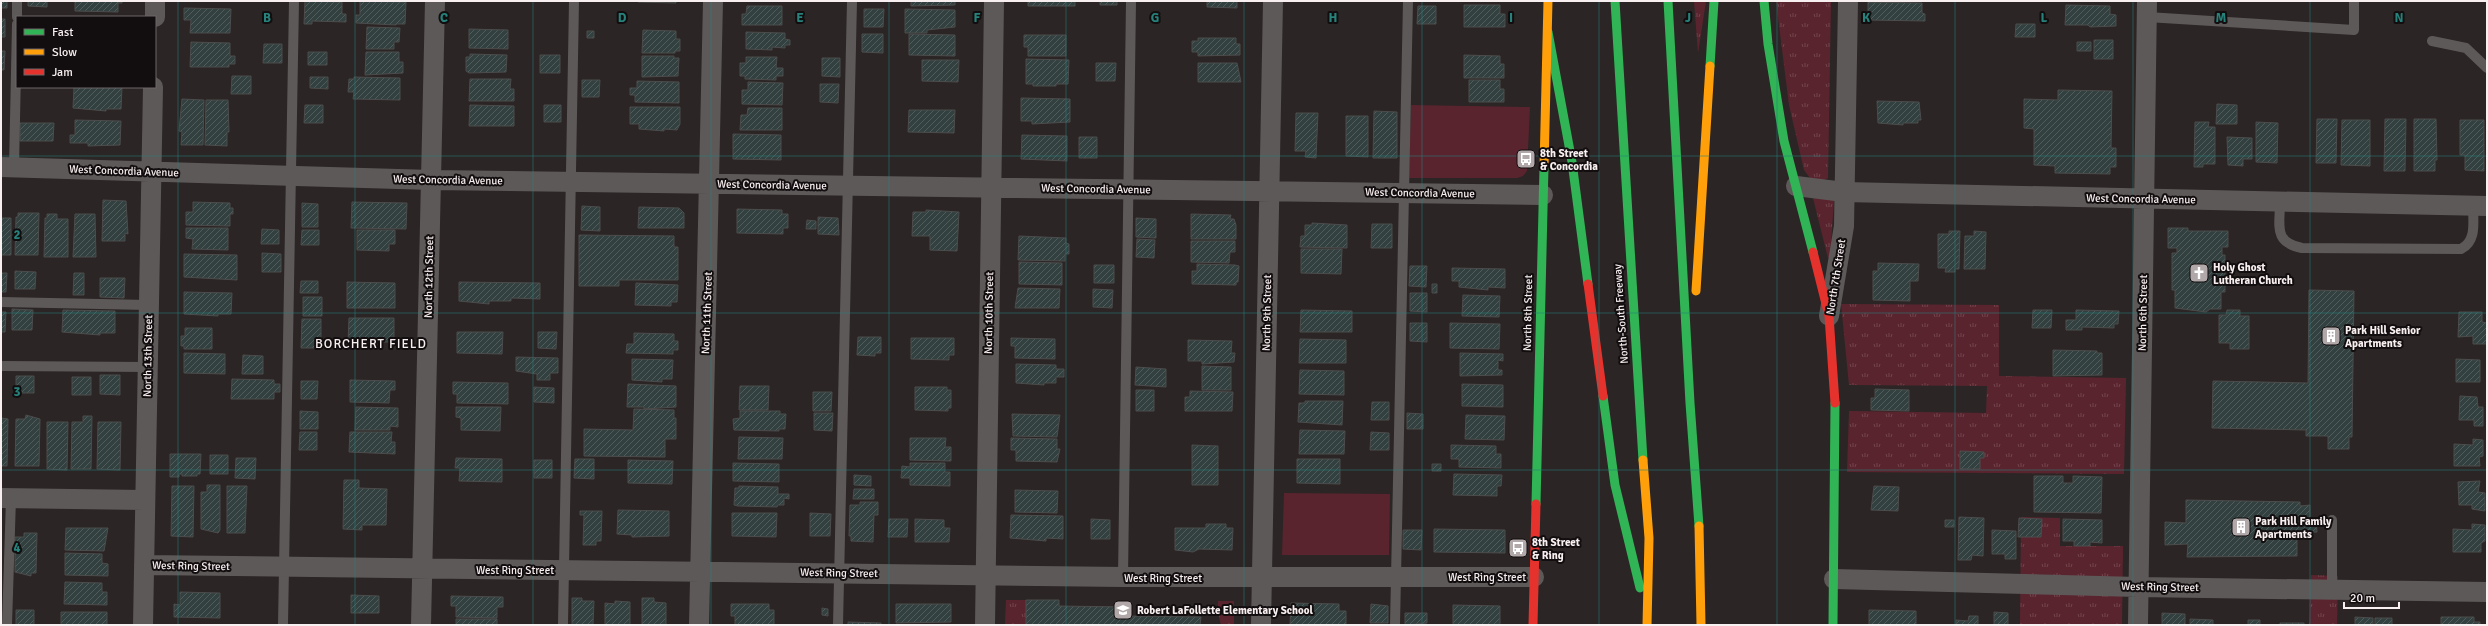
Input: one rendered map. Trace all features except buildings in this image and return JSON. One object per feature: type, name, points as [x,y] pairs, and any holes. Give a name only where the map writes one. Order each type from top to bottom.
[{"type":"main road","name":"North 8th Street","points":[[1533,625],[1548,1]]},
{"type":"main road","name":"North-South Freeway","points":[[1615,1],[1632,304],[1649,538],[1647,625]]},
{"type":"main road","points":[[1668,1],[1690,402],[1700,537],[1701,625]]},
{"type":"main road","points":[[1696,300],[1714,1]]},
{"type":"main road","points":[[1764,1],[1775,93],[1796,186],[1829,316]]},
{"type":"main road","points":[[1548,32],[1575,177],[1615,485],[1647,615]]},
{"type":"main road","points":[[1690,402],[1695,316]]},
{"type":"main road","name":"North 7th Street","points":[[1829,316],[1836,415],[1833,625]]},
{"type":"street","points":[[155,1],[155,16]]},
{"type":"street","name":"North 12th Street","points":[[421,625],[435,1]]},
{"type":"street","name":"North 11th Street","points":[[699,625],[711,184],[713,1]]},
{"type":"street","name":"North 10th Street","points":[[985,625],[994,1]]},
{"type":"street","name":"North 9th Street","points":[[1260,625],[1273,1]]},
{"type":"street","name":"North 7th Street","points":[[1829,316],[1840,258],[1844,192],[1848,1]]},
{"type":"street","name":"North 6th Street","points":[[2138,625],[2147,9]]},
{"type":"street","name":"North 13th Street","points":[[143,625],[144,500],[153,88]]},
{"type":"street","name":"West Concordia Avenue","points":[[7,167],[432,180],[1543,195]]},
{"type":"street","name":"West Concordia Avenue","points":[[1796,186],[1844,192],[2480,206]]},
{"type":"street","points":[[6,498],[144,500]]},
{"type":"street","name":"West Ring Street","points":[[144,565],[284,568],[1123,577],[1534,577]]},
{"type":"street","name":"West Ring Street","points":[[1834,579],[2138,587],[2487,592]]},
{"type":"lane","points":[[17,16],[18,1]]},
{"type":"lane","points":[[283,625],[294,1]]},
{"type":"lane","points":[[563,625],[574,1]]},
{"type":"lane","points":[[838,625],[852,1]]},
{"type":"lane","points":[[1123,577],[1131,1]]},
{"type":"lane","points":[[1395,625],[1408,1]]},
{"type":"lane","points":[[2147,9],[2354,30],[2354,1]]},
{"type":"lane","points":[[7,167],[16,38]]},
{"type":"lane","points":[[2432,41],[2466,48],[2487,68]]},
{"type":"lane","points":[[2280,202],[2280,235],[2285,242],[2292,246],[2310,248],[2461,249],[2468,245],[2472,239],[2480,206]]},
{"type":"lane","points":[[1,302],[149,305]]},
{"type":"lane","points":[[1,366],[148,367]]},
{"type":"lane","points":[[6,498],[7,625]]},
{"type":"lane","points":[[2332,520],[2332,589]]},
{"type":"green space","points":[[1694,1],[1706,1],[1698,53]]},
{"type":"green space","points":[[1776,1],[1831,1],[1828,178],[1820,182],[1810,178],[1804,170],[1789,105]]},
{"type":"green space","points":[[1411,105],[1530,107],[1527,171],[1523,176],[1517,178],[1409,178]]},
{"type":"green space","points":[[1813,198],[1834,200],[1830,257],[1828,258]]},
{"type":"green space","points":[[1841,304],[1999,305],[1999,376],[2126,378],[2124,474],[1847,472],[1849,411],[1986,413],[1987,386],[1849,385]]},
{"type":"green space","points":[[1284,493],[1390,494],[1389,555],[1282,555]]},
{"type":"green space","points":[[2021,517],[2060,518],[2060,546],[2123,546],[2122,625],[2020,625]]},
{"type":"green space","points":[[2311,575],[2338,576],[2337,625],[2309,625]]},
{"type":"green space","points":[[1006,600],[1026,600],[1026,625],[1005,625]]},
{"type":"green space","points":[[1218,601],[1234,601],[1234,625],[1221,625],[1218,613]]},
{"type":"traffic: fast","points":[[1615,1],[1643,460]]},
{"type":"traffic: fast","points":[[1668,1],[1690,403],[1699,526]]},
{"type":"traffic: fast","points":[[1710,66],[1714,1]]},
{"type":"traffic: fast","points":[[1764,1],[1768,44],[1784,141],[1813,252]]},
{"type":"traffic: fast","points":[[1548,32],[1572,162],[1588,284]]},
{"type":"traffic: fast","points":[[1536,504],[1544,167]]},
{"type":"traffic: fast","points":[[1603,396],[1615,485],[1640,588]]},
{"type":"traffic: fast","points":[[1833,625],[1835,403]]},
{"type":"traffic: slow","points":[[1544,167],[1548,1]]},
{"type":"traffic: slow","points":[[1696,291],[1710,66]]},
{"type":"traffic: slow","points":[[1643,460],[1649,538],[1647,625]]},
{"type":"traffic: slow","points":[[1699,526],[1701,625]]},
{"type":"traffic: jam","points":[[1813,252],[1829,316],[1835,403]]},
{"type":"traffic: jam","points":[[1588,284],[1603,396]]},
{"type":"traffic: jam","points":[[1533,625],[1536,504]]},
{"type":"place","name":"8th Street & Concordia","points":[[1526,159]]},
{"type":"place","name":"Holy Ghost Lutheran Church","points":[[2199,273]]},
{"type":"place","name":"Park Hill Senior Apartments","points":[[2331,336]]},
{"type":"place","name":"Park Hill Family Apartments","points":[[2241,527]]},
{"type":"place","name":"8th Street & Ring","points":[[1518,548]]},
{"type":"place","name":"Robert LaFollette Elementary School","points":[[1123,610]]},
{"type":"district","name":"BORCHERT FIELD","points":[[371,344]]}]
